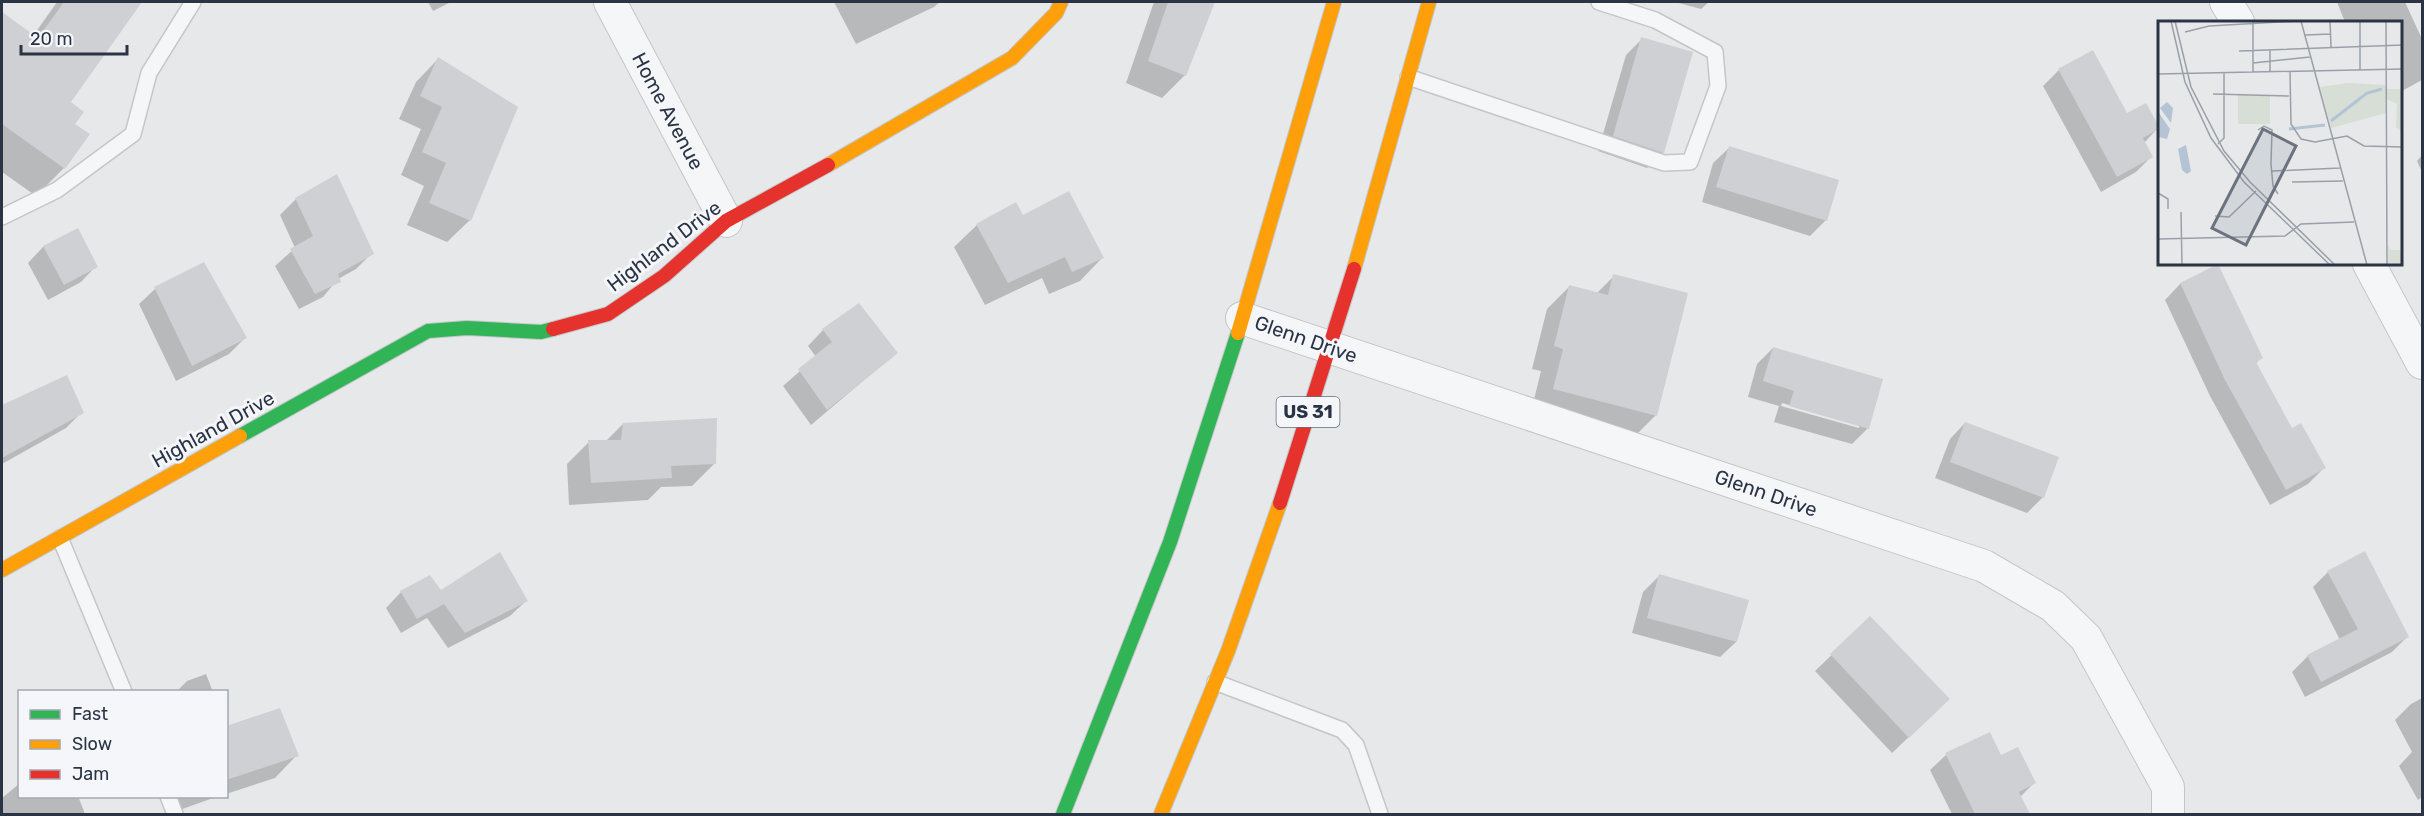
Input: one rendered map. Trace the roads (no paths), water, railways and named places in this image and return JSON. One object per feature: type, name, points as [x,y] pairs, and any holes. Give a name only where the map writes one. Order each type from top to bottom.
[{"type":"main road","name":"Highland Drive","points":[[2,570],[428,331],[467,328],[541,332],[608,314],[664,276],[726,221],[849,154],[1012,58],[1056,13],[1061,2]]},
{"type":"main road","points":[[1064,814],[1170,542],[1242,318],[1334,2]]},
{"type":"main road","name":"US 31","points":[[1161,814],[1215,682],[1278,507],[1429,2]]},
{"type":"street","name":"Home Avenue","points":[[610,2],[726,221]]},
{"type":"street","points":[[2226,2],[2237,21]]},
{"type":"street","points":[[2370,266],[2422,363]]},
{"type":"street","name":"Glenn Drive","points":[[1242,318],[1984,566],[2053,606],[2086,638],[2168,787],[2168,814]]},
{"type":"lane","points":[[2,217],[57,190],[133,134],[149,73],[193,2]]},
{"type":"lane","points":[[1408,77],[1554,128],[1664,163],[1690,162],[1718,86],[1715,52],[1655,20],[1599,2]]},
{"type":"lane","points":[[60,538],[123,690]]},
{"type":"lane","points":[[1215,682],[1342,730],[1356,745],[1380,814]]},
{"type":"lane","points":[[169,798],[175,814]]}]
